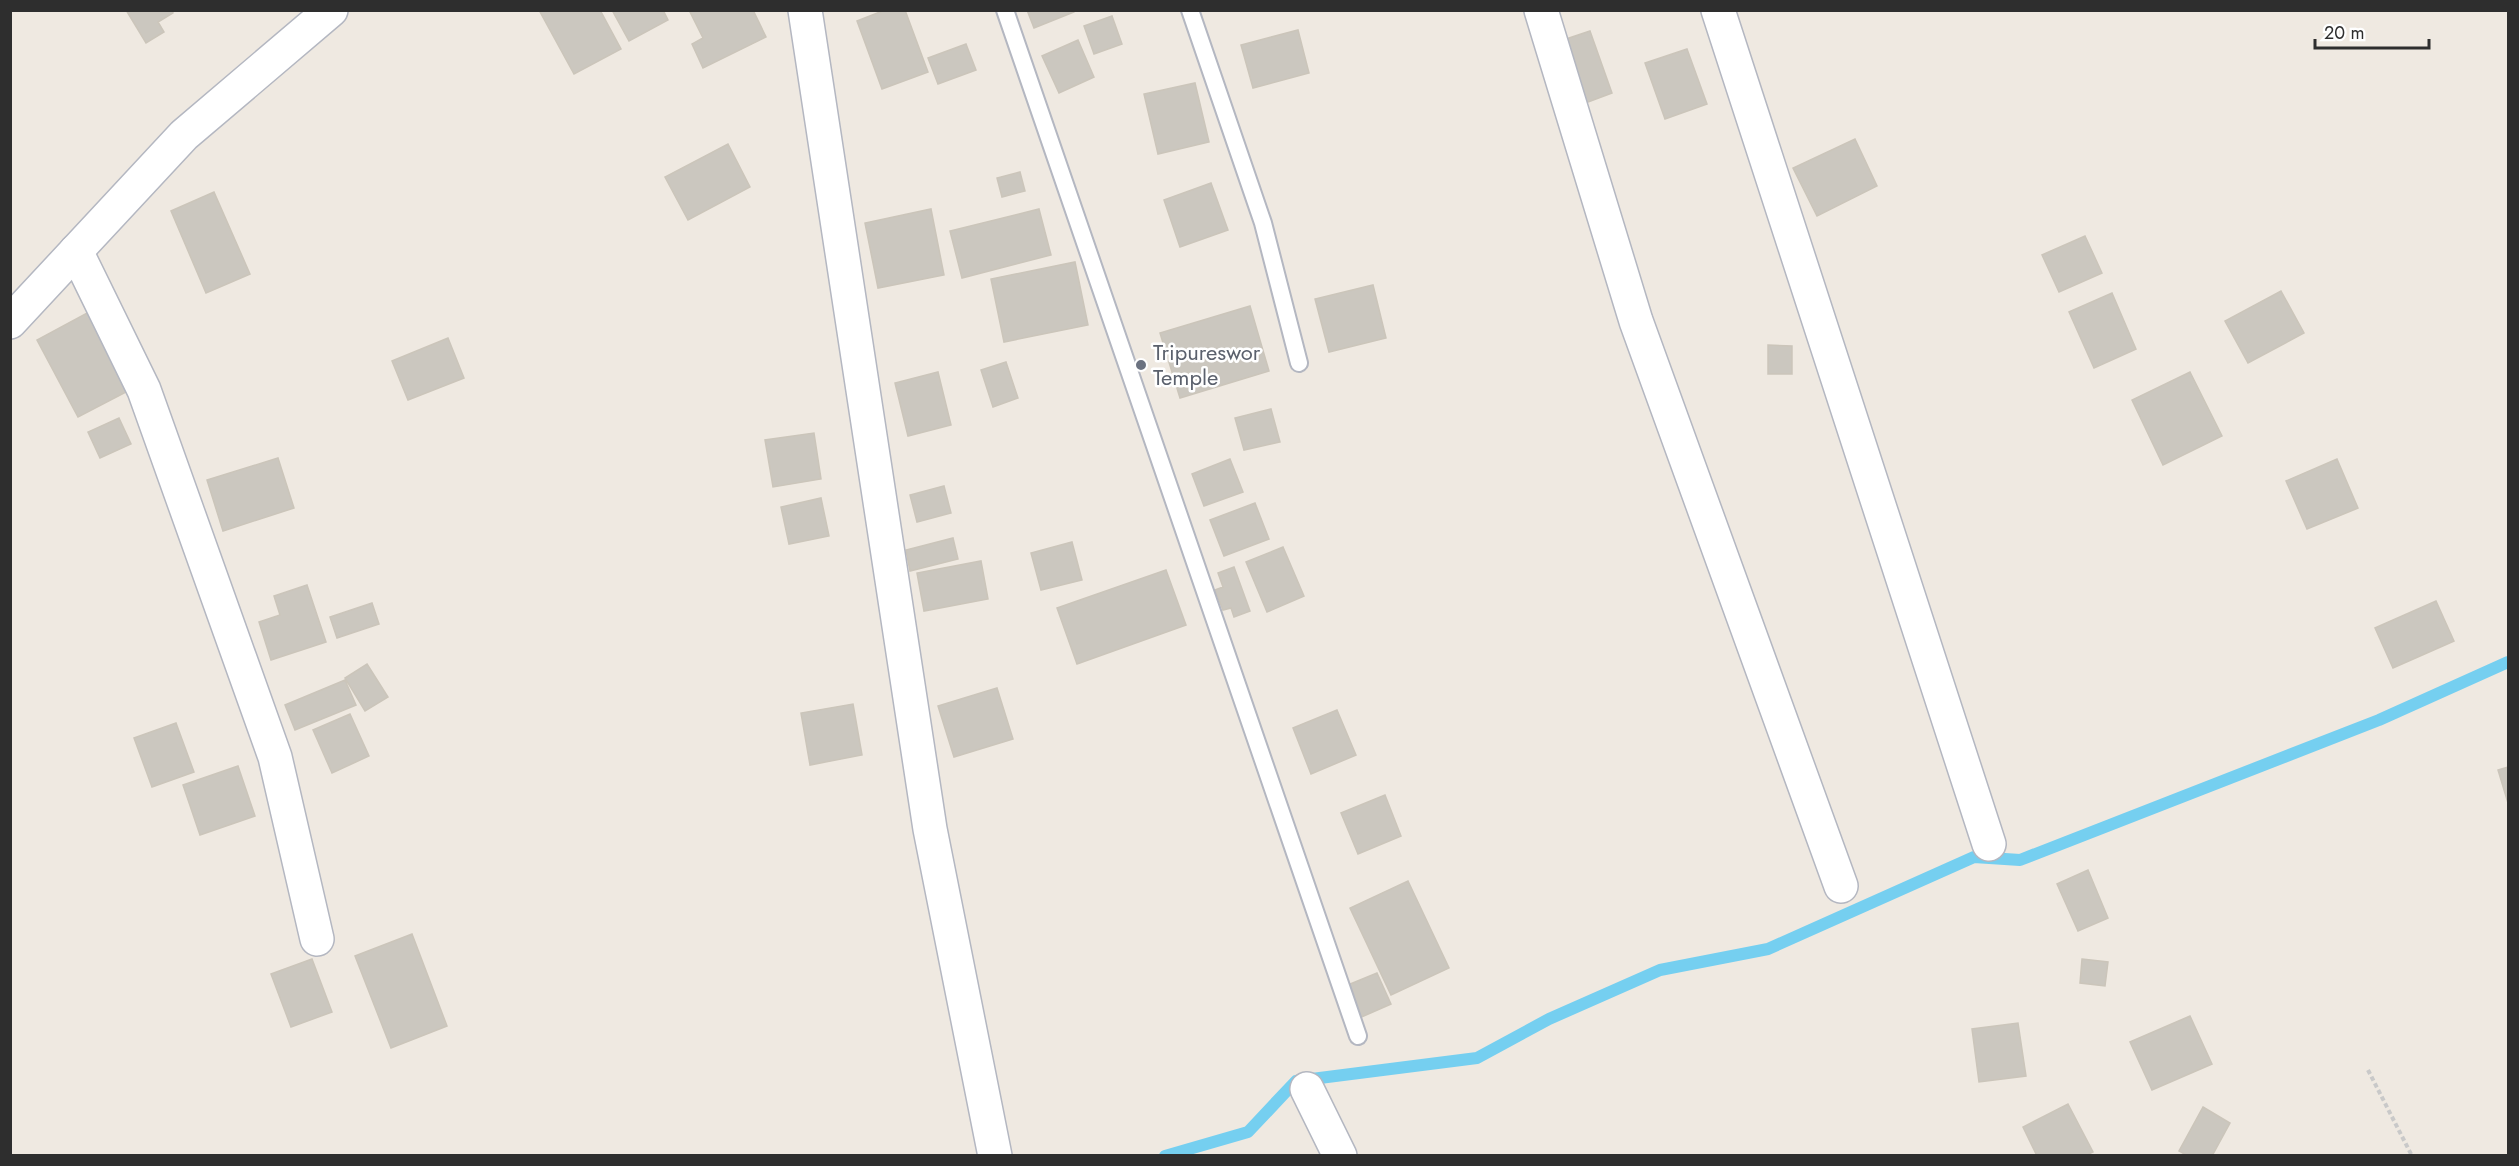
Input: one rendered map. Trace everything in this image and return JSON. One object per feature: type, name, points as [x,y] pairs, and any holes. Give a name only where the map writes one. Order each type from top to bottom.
[{"type":"street","points":[[10,322],[184,135],[331,10]]},
{"type":"street","points":[[805,10],[930,829],[994,1155]]},
{"type":"street","points":[[1541,10],[1636,321],[1840,886]]},
{"type":"street","points":[[1718,10],[1989,844]]},
{"type":"street","points":[[76,251],[144,390],[275,757],[317,939]]},
{"type":"street","points":[[1307,1089],[1340,1155]]},
{"type":"lane","points":[[1005,10],[1359,1036]]},
{"type":"lane","points":[[1190,10],[1263,223],[1299,363]]},
{"type":"path","points":[[2368,1070],[2412,1155]]},
{"type":"building","points":[[126,10],[172,10],[173,13],[158,22],[164,32],[146,43]]},
{"type":"building","points":[[539,10],[600,10],[621,49],[574,74]]},
{"type":"building","points":[[612,10],[663,10],[668,20],[629,41]]},
{"type":"building","points":[[689,10],[753,10],[766,37],[703,68],[692,44],[703,38]]},
{"type":"building","points":[[885,10],[905,10],[928,72],[882,89],[857,21]]},
{"type":"building","points":[[1027,10],[1074,10],[1074,12],[1034,28]]},
{"type":"building","points":[[1112,16],[1122,44],[1094,54],[1084,26]]},
{"type":"building","points":[[1298,30],[1309,73],[1253,88],[1241,45]]},
{"type":"building","points":[[1590,31],[1612,93],[1580,105],[1557,42]]},
{"type":"building","points":[[1078,40],[1094,77],[1059,93],[1042,56]]},
{"type":"building","points":[[966,44],[976,70],[938,84],[928,58]]},
{"type":"building","points":[[1687,49],[1707,104],[1665,119],[1645,63]]},
{"type":"building","points":[[1195,83],[1209,142],[1158,154],[1144,94]]},
{"type":"building","points":[[1855,139],[1877,186],[1817,216],[1793,168]]},
{"type":"building","points":[[728,144],[750,187],[688,220],[665,177]]},
{"type":"building","points":[[1020,172],[1025,191],[1002,197],[997,178]]},
{"type":"building","points":[[1211,183],[1228,230],[1180,247],[1164,200]]},
{"type":"building","points":[[214,192],[250,274],[206,293],[171,211]]},
{"type":"building","points":[[931,209],[944,275],[878,288],[865,223]]},
{"type":"building","points":[[1039,209],[1051,255],[962,278],[950,231]]},
{"type":"building","points":[[2085,236],[2102,273],[2059,292],[2042,255]]},
{"type":"building","points":[[1075,262],[1088,325],[1004,342],[991,279]]},
{"type":"building","points":[[1373,285],[1386,338],[1329,352],[1315,299]]},
{"type":"building","points":[[2281,291],[2304,333],[2248,363],[2225,321]]},
{"type":"building","points":[[2112,293],[2136,349],[2094,368],[2069,312]]},
{"type":"building","points":[[1250,306],[1269,371],[1180,398],[1160,333]]},
{"type":"building","points":[[89,312],[130,390],[78,417],[37,340]]},
{"type":"building","points":[[448,338],[464,378],[408,400],[392,361]]},
{"type":"building","points":[[1768,345],[1792,346],[1792,374],[1768,374]]},
{"type":"building","points":[[1006,362],[1018,398],[993,407],[981,370]]},
{"type":"building","points":[[938,372],[951,425],[908,436],[895,383]]},
{"type":"building","points":[[2190,372],[2222,436],[2163,465],[2132,400]]},
{"type":"building","points":[[1271,409],[1280,442],[1244,450],[1235,418]]},
{"type":"building","points":[[119,418],[131,444],[100,458],[88,432]]},
{"type":"building","points":[[814,433],[821,479],[773,487],[765,440]]},
{"type":"building","points":[[278,458],[294,508],[223,531],[207,480]]},
{"type":"building","points":[[1230,459],[1243,492],[1204,506],[1192,474]]},
{"type":"building","points":[[2337,459],[2358,508],[2307,529],[2286,481]]},
{"type":"building","points":[[944,486],[951,513],[917,522],[910,495]]},
{"type":"building","points":[[821,498],[829,536],[789,544],[781,507]]},
{"type":"building","points":[[1255,503],[1269,539],[1224,556],[1210,520]]},
{"type":"building","points":[[953,538],[958,559],[910,571],[906,550]]},
{"type":"building","points":[[1072,542],[1082,580],[1041,590],[1031,553]]},
{"type":"building","points":[[1283,547],[1304,596],[1267,612],[1246,562]]},
{"type":"building","points":[[981,561],[988,599],[924,611],[917,573]]},
{"type":"building","points":[[1234,567],[1250,611],[1234,617],[1231,608],[1223,610],[1215,590],[1223,587],[1218,573]]},
{"type":"building","points":[[1166,570],[1186,625],[1077,664],[1057,608]]},
{"type":"building","points":[[307,585],[326,642],[271,660],[259,622],[280,615],[274,596]]},
{"type":"building","points":[[2436,601],[2454,641],[2393,668],[2375,628]]},
{"type":"building","points":[[372,603],[379,624],[337,638],[330,617]]},
{"type":"building","points":[[367,664],[388,697],[365,711],[345,678]]},
{"type":"building","points":[[345,680],[356,705],[295,730],[285,705]]},
{"type":"building","points":[[997,688],[1013,739],[954,757],[938,706]]},
{"type":"building","points":[[853,704],[862,755],[810,765],[801,713]]},
{"type":"building","points":[[1337,710],[1356,755],[1311,774],[1293,728]]},
{"type":"building","points":[[350,714],[369,756],[332,773],[313,730]]},
{"type":"building","points":[[176,723],[194,772],[152,787],[134,738]]},
{"type":"building","points":[[238,766],[255,816],[200,835],[183,785]]},
{"type":"building","points":[[2508,767],[2508,803],[2498,770]]},
{"type":"building","points":[[1385,795],[1401,836],[1358,854],[1341,813]]},
{"type":"building","points":[[2088,870],[2108,918],[2078,931],[2057,884]]},
{"type":"building","points":[[1408,881],[1449,968],[1391,995],[1350,908]]},
{"type":"building","points":[[412,934],[447,1026],[391,1048],[355,956]]},
{"type":"building","points":[[312,959],[332,1012],[291,1027],[271,974]]},
{"type":"building","points":[[2082,959],[2108,962],[2105,986],[2080,983]]},
{"type":"building","points":[[1377,973],[1391,1004],[1357,1019],[1343,987]]},
{"type":"building","points":[[2190,1016],[2212,1064],[2152,1090],[2130,1042]]},
{"type":"building","points":[[2018,1023],[2026,1076],[1979,1082],[1972,1029]]},
{"type":"building","points":[[2068,1104],[2093,1152],[2085,1156],[2037,1156],[2023,1127]]},
{"type":"building","points":[[2203,1107],[2230,1123],[2212,1156],[2188,1156],[2179,1151]]},
{"type":"waterway","points":[[1165,1156],[1248,1132],[1296,1081],[1477,1058],[1549,1019],[1660,970],[1768,949],[1974,857],[2020,860],[2379,720],[2508,662]]},
{"type":"place","name":"Tripureswor Temple","points":[[1141,365]]}]
